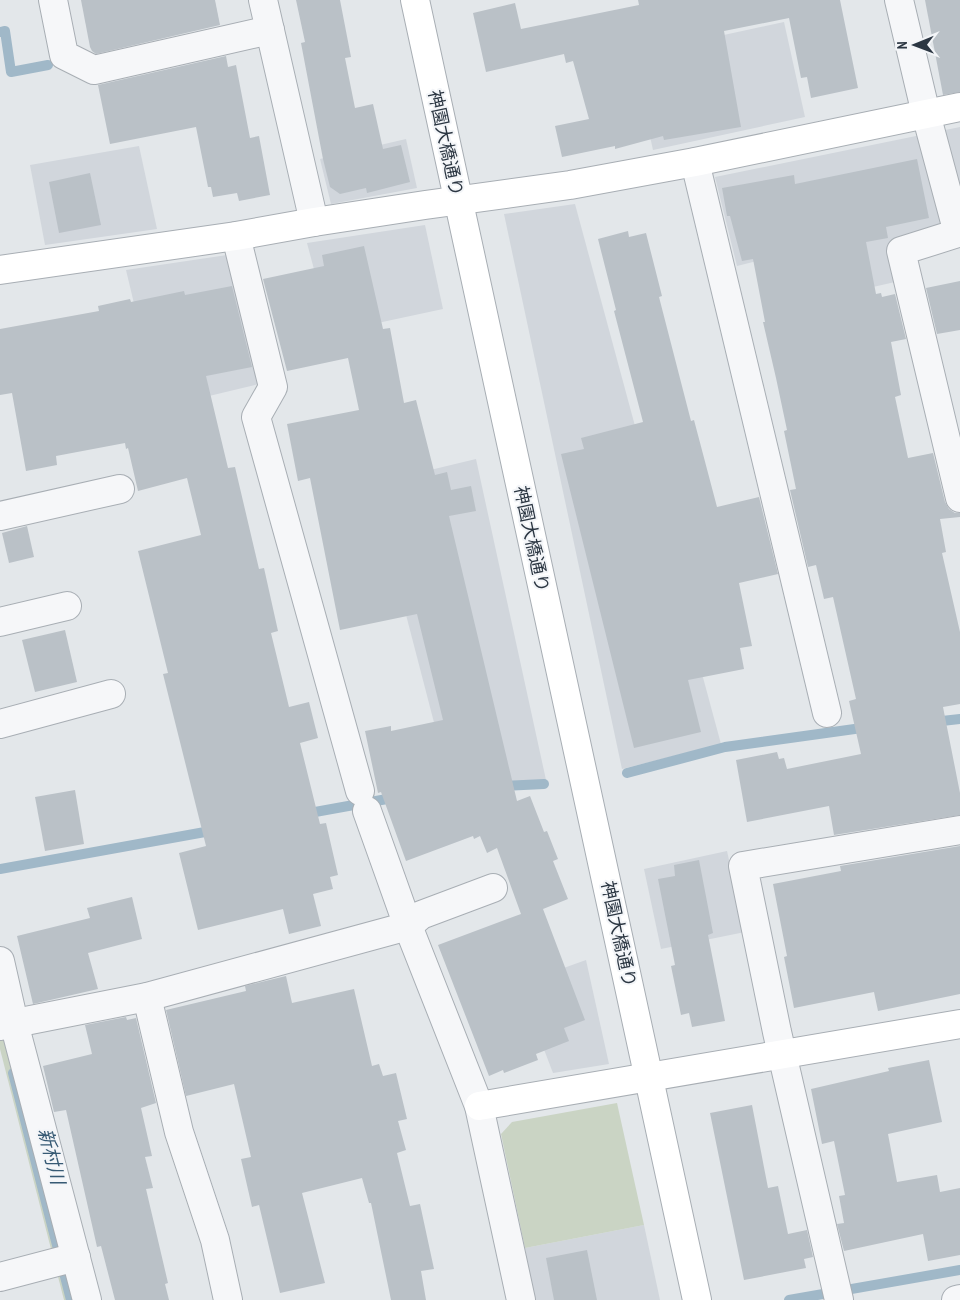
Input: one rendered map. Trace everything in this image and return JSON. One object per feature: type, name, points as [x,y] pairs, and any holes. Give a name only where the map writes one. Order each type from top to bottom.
[{"type":"street","points":[[54,0],[64,55],[94,70],[270,30]]},
{"type":"street","points":[[263,0],[314,222]]},
{"type":"street","name":"神園大橋通り","points":[[415,0],[697,1300]]},
{"type":"street","points":[[899,0],[926,114],[958,233],[901,251],[960,498]]},
{"type":"street","points":[[0,270],[570,185],[695,162],[960,107]]},
{"type":"street","points":[[695,162],[827,713]]},
{"type":"street","points":[[236,236],[273,387],[256,417],[364,801],[408,926],[479,1106],[521,1300]]},
{"type":"street","points":[[0,516],[120,489]]},
{"type":"street","points":[[0,622],[68,606]]},
{"type":"street","points":[[0,724],[112,694]]},
{"type":"street","points":[[837,1292],[782,1053],[743,866],[960,830]]},
{"type":"street","points":[[7,1025],[147,997],[408,926],[421,915],[493,888]]},
{"type":"street","points":[[0,961],[7,1025],[87,1300]]},
{"type":"street","points":[[147,997],[179,1132],[215,1240],[228,1300]]},
{"type":"street","points":[[479,1106],[960,1024]]},
{"type":"street","points":[[0,1277],[76,1258]]},
{"type":"street","points":[[956,1300],[960,1299]]},
{"type":"shaded area","points":[[784,22],[805,117],[653,150],[632,55]]},
{"type":"shaded area","points":[[960,127],[960,243],[891,261],[895,282],[820,299],[805,249],[737,266],[715,177]]},
{"type":"shaded area","points":[[406,139],[417,188],[331,204],[320,159]]},
{"type":"shaded area","points":[[139,146],[157,229],[45,245],[30,165]]},
{"type":"shaded area","points":[[575,204],[721,744],[622,769],[504,214]]},
{"type":"shaded area","points":[[425,225],[443,309],[331,333],[307,243]]},
{"type":"shaded area","points":[[227,255],[259,384],[159,408],[126,270]]},
{"type":"shaded area","points":[[476,459],[546,780],[450,784],[372,484]]},
{"type":"shaded area","points":[[727,851],[745,932],[661,949],[644,869]]},
{"type":"shaded area","points":[[586,960],[609,1064],[553,1073],[519,984]]},
{"type":"shaded area","points":[[644,1225],[660,1300],[534,1300],[525,1248]]},
{"type":"green space","points":[[0,989],[78,1300],[64,1300],[0,1049]]},
{"type":"green space","points":[[617,1103],[644,1225],[525,1248],[501,1134],[512,1122]]},
{"type":"building","points":[[81,0],[215,0],[220,25],[96,54],[90,47]]},
{"type":"building","points":[[296,0],[340,0],[351,57],[345,58],[355,108],[373,104],[383,149],[401,145],[410,182],[367,193],[366,188],[340,194],[330,187],[301,43],[305,42]]},
{"type":"building","points":[[638,0],[840,0],[858,88],[811,98],[807,77],[801,78],[789,18],[724,31],[741,127],[664,140],[663,136],[615,149],[615,146],[562,157],[555,126],[589,119],[573,61],[566,63],[564,54],[486,72],[473,13],[515,3],[521,29],[639,5]]},
{"type":"building","points":[[925,0],[960,0],[960,92],[943,95]]},
{"type":"building","points":[[226,56],[228,67],[236,65],[250,138],[259,136],[270,195],[239,201],[237,193],[213,197],[211,187],[208,187],[196,127],[110,144],[98,85]]},
{"type":"building","points":[[917,159],[929,218],[886,227],[888,238],[866,242],[876,294],[881,293],[882,297],[895,294],[906,339],[891,342],[901,395],[895,397],[908,458],[933,453],[945,502],[949,509],[955,513],[960,513],[960,517],[940,519],[946,552],[942,553],[960,632],[960,704],[943,707],[960,793],[960,815],[834,835],[829,806],[747,822],[736,760],[777,752],[779,759],[784,758],[787,769],[861,754],[849,701],[856,699],[833,597],[824,599],[816,565],[808,567],[790,490],[796,489],[784,431],[787,430],[763,322],[765,322],[753,259],[742,261],[730,216],[727,216],[722,188],[794,175],[795,184]]},
{"type":"building","points":[[90,173],[101,225],[59,233],[49,182]]},
{"type":"building","points":[[628,231],[629,237],[646,233],[662,296],[659,297],[691,421],[694,420],[717,507],[759,497],[778,574],[739,583],[752,646],[740,648],[744,669],[688,680],[701,732],[634,748],[561,454],[584,449],[581,438],[643,422],[614,311],[616,310],[598,239]]},
{"type":"building","points":[[364,246],[383,329],[390,328],[404,403],[416,400],[435,475],[447,472],[451,490],[471,486],[476,511],[449,516],[517,801],[530,796],[544,832],[547,831],[558,859],[553,861],[568,899],[543,909],[585,1020],[564,1028],[569,1041],[536,1054],[538,1060],[504,1073],[503,1070],[489,1076],[438,945],[521,914],[497,848],[487,853],[480,836],[474,839],[473,836],[406,861],[381,792],[378,793],[365,731],[391,726],[391,731],[443,720],[417,614],[340,630],[310,478],[298,481],[287,424],[359,410],[348,358],[287,371],[263,279],[324,266],[322,255]]},
{"type":"building","points":[[960,281],[960,330],[937,334],[926,288]]},
{"type":"building","points":[[232,286],[252,367],[206,376],[228,468],[235,467],[259,569],[264,568],[278,631],[271,633],[289,707],[309,702],[318,738],[300,743],[320,824],[326,823],[338,875],[330,877],[333,889],[313,894],[321,926],[289,934],[283,909],[198,930],[179,853],[206,846],[163,674],[168,673],[138,551],[201,535],[187,478],[138,491],[128,448],[126,449],[125,443],[56,456],[57,465],[26,471],[12,393],[0,395],[0,329],[99,311],[98,306],[130,299],[131,302],[184,291],[185,295]]},
{"type":"building","points":[[27,526],[34,557],[9,563],[2,533]]},
{"type":"building","points":[[65,630],[77,682],[35,692],[22,640]]},
{"type":"building","points":[[75,790],[84,844],[45,851],[35,797]]},
{"type":"building","points":[[960,846],[960,994],[878,1011],[874,992],[794,1008],[784,957],[787,956],[773,884],[841,871],[840,866]]},
{"type":"building","points":[[699,860],[713,933],[708,935],[725,1021],[692,1027],[689,1013],[681,1015],[671,966],[675,965],[658,879],[675,876],[674,865]]},
{"type":"building","points":[[132,897],[142,939],[88,953],[98,989],[33,1004],[17,936],[90,918],[87,908]]},
{"type":"building","points":[[286,976],[292,1003],[354,989],[372,1066],[379,1064],[383,1076],[396,1073],[407,1119],[398,1121],[406,1150],[397,1153],[410,1206],[420,1204],[434,1269],[421,1271],[426,1300],[391,1300],[371,1203],[369,1203],[362,1178],[302,1193],[325,1283],[280,1293],[259,1205],[252,1207],[241,1159],[251,1157],[234,1084],[186,1096],[166,1010],[246,991],[245,986]]},
{"type":"building","points":[[126,1017],[127,1020],[136,1018],[156,1103],[141,1108],[152,1156],[145,1157],[153,1188],[146,1189],[168,1283],[165,1284],[169,1300],[115,1300],[101,1246],[97,1247],[66,1110],[54,1112],[43,1066],[92,1054],[85,1025]]},
{"type":"building","points":[[929,1060],[942,1122],[888,1134],[897,1182],[937,1175],[940,1192],[960,1188],[960,1255],[928,1261],[923,1234],[844,1251],[837,1224],[844,1223],[839,1196],[845,1195],[834,1141],[822,1144],[811,1089],[889,1071],[888,1068]]},
{"type":"building","points":[[752,1105],[768,1188],[778,1186],[788,1234],[807,1230],[813,1257],[804,1259],[806,1268],[744,1280],[710,1113]]},
{"type":"building","points":[[587,1250],[597,1300],[554,1300],[546,1258]]},
{"type":"waterway","points":[[0,32],[5,31],[11,72],[48,65]]},
{"type":"waterway","points":[[933,722],[960,719]]},
{"type":"waterway","points":[[627,773],[725,747],[869,727]]},
{"type":"waterway","points":[[501,786],[544,784]]},
{"type":"waterway","points":[[304,814],[398,797]]},
{"type":"waterway","points":[[0,869],[216,830]]},
{"type":"waterway","name":"新村川","points":[[13,1073],[71,1300]]},
{"type":"waterway","points":[[789,1300],[960,1270]]}]
